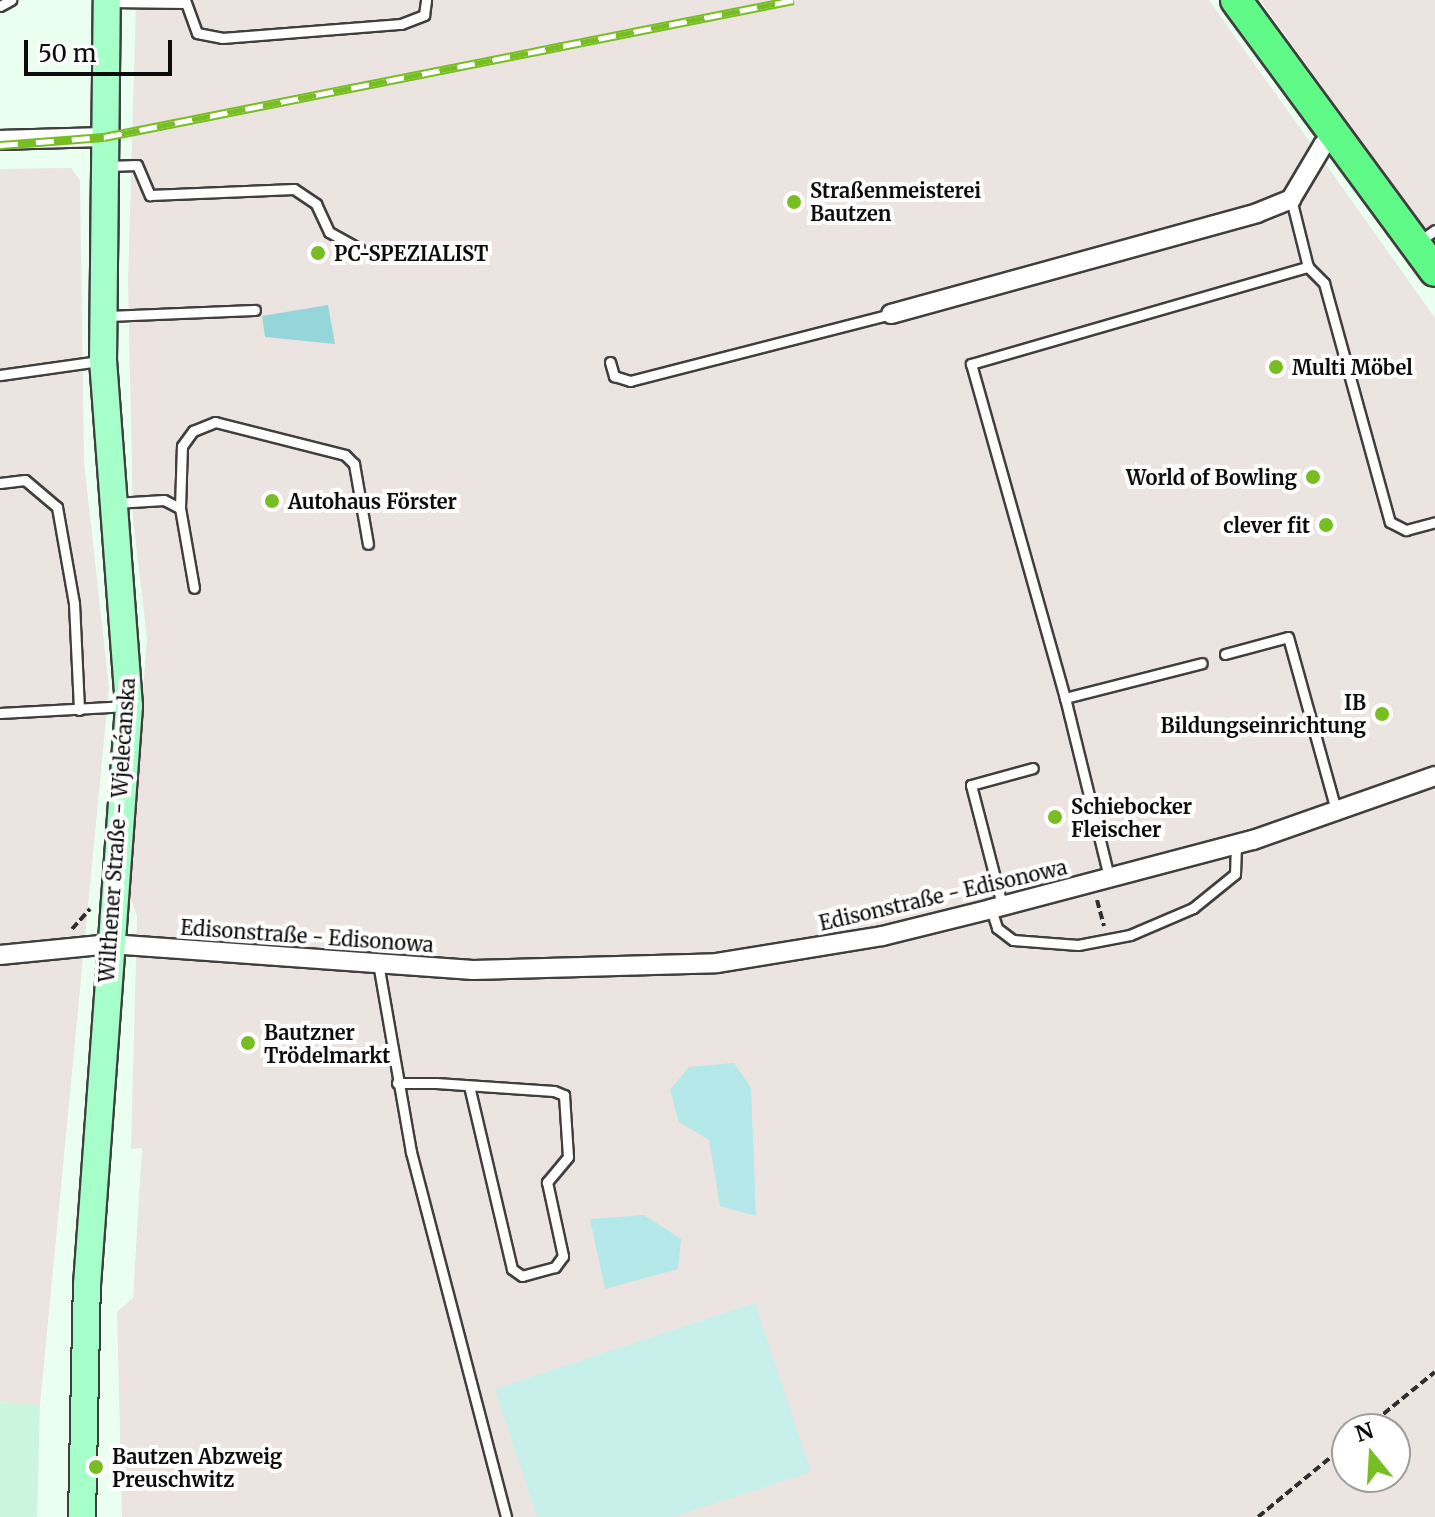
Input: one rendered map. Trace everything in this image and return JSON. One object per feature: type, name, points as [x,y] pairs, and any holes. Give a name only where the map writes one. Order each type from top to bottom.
[{"type":"main road","points":[[1236,0],[1336,136],[1425,237],[1435,271]]},
{"type":"main road","name":"Wilthener Straße - Wjelećanska","points":[[82,1517],[87,1285],[129,706],[111,504],[103,361],[107,1]]},
{"type":"street","points":[[891,314],[1217,227],[1291,199],[1323,145],[1336,136]]},
{"type":"street","points":[[0,140],[104,137]]},
{"type":"street","name":"Edisonstraße - Edisonowa","points":[[0,955],[110,944],[378,963],[557,971],[717,963],[882,936],[1101,880],[1337,814],[1435,776]]},
{"type":"lane","points":[[0,6],[11,0]]},
{"type":"lane","points":[[107,1],[185,1],[197,33],[222,38],[401,24],[424,15],[426,0]]},
{"type":"lane","points":[[104,166],[137,165],[150,195],[294,189],[316,204],[329,232],[360,249]]},
{"type":"lane","points":[[1291,199],[1308,267],[1324,283],[1390,522],[1406,530],[1435,522]]},
{"type":"lane","points":[[1101,880],[1065,698],[971,364],[1308,267]]},
{"type":"lane","points":[[103,316],[255,310]]},
{"type":"lane","points":[[610,362],[614,376],[630,381],[891,314]]},
{"type":"lane","points":[[0,375],[103,361]]},
{"type":"lane","points":[[194,588],[180,508],[182,446],[193,431],[215,422],[345,455],[354,464],[368,544]]},
{"type":"lane","points":[[0,483],[25,480],[57,507],[74,603],[79,710]]},
{"type":"lane","points":[[111,504],[164,500],[180,508]]},
{"type":"lane","points":[[1225,654],[1288,637],[1337,814]]},
{"type":"lane","points":[[1065,698],[1202,663]]},
{"type":"lane","points":[[0,713],[129,706]]},
{"type":"lane","points":[[1033,768],[971,785],[997,907],[997,928],[1013,940],[1078,945],[1107,940],[1193,908],[1235,874],[1236,844]]},
{"type":"lane","points":[[378,963],[397,1083],[506,1517]]},
{"type":"lane","points":[[397,1083],[469,1086],[564,1095],[568,1157],[547,1182],[563,1256],[555,1267],[522,1276],[512,1269],[469,1086]]},
{"type":"path","points":[[1101,880],[1107,940]]},
{"type":"path","points":[[61,934],[85,919],[95,900]]},
{"type":"path","points":[[1385,1413],[1435,1372]]},
{"type":"path","points":[[1258,1517],[1331,1457]]},
{"type":"shaded area","points":[[136,0],[1209,0],[1435,318],[1435,1517],[122,1517],[117,1312],[133,1298],[142,1148],[131,1149],[137,916],[128,892],[147,638],[133,519],[128,284]]},
{"type":"shaded area","points":[[1260,0],[1435,0],[1435,242],[1350,125]]},
{"type":"shaded area","points":[[71,168],[80,180],[84,462],[109,688],[40,1405],[0,1402],[0,169]]},
{"type":"shaded area","points":[[328,305],[335,344],[265,337],[262,316]]},
{"type":"shaded area","points":[[734,1063],[751,1088],[756,1216],[720,1206],[709,1140],[679,1122],[670,1090],[689,1067]]},
{"type":"shaded area","points":[[644,1215],[681,1239],[678,1269],[605,1289],[590,1219]]},
{"type":"shaded area","points":[[755,1303],[811,1472],[673,1517],[537,1517],[495,1389]]},
{"type":"green space","points":[[0,1402],[40,1405],[37,1517],[0,1517]]},
{"type":"railway","points":[[0,145],[104,137],[794,0]]},
{"type":"place","name":"Straßenmeisterei Bautzen","points":[[794,202]]},
{"type":"place","name":"PC-SPEZIALIST","points":[[318,253]]},
{"type":"place","name":"Multi Möbel","points":[[1276,367]]},
{"type":"place","name":"World of Bowling","points":[[1313,477]]},
{"type":"place","name":"Autohaus Förster","points":[[272,501]]},
{"type":"place","name":"clever fit","points":[[1326,525]]},
{"type":"place","name":"IB Bildungseinrichtung","points":[[1382,714]]},
{"type":"place","name":"Schiebocker Fleischer","points":[[1055,817]]},
{"type":"place","name":"Bautzner Trödelmarkt","points":[[248,1043]]},
{"type":"place","name":"Bautzen Abzweig Preuschwitz","points":[[96,1467]]}]
